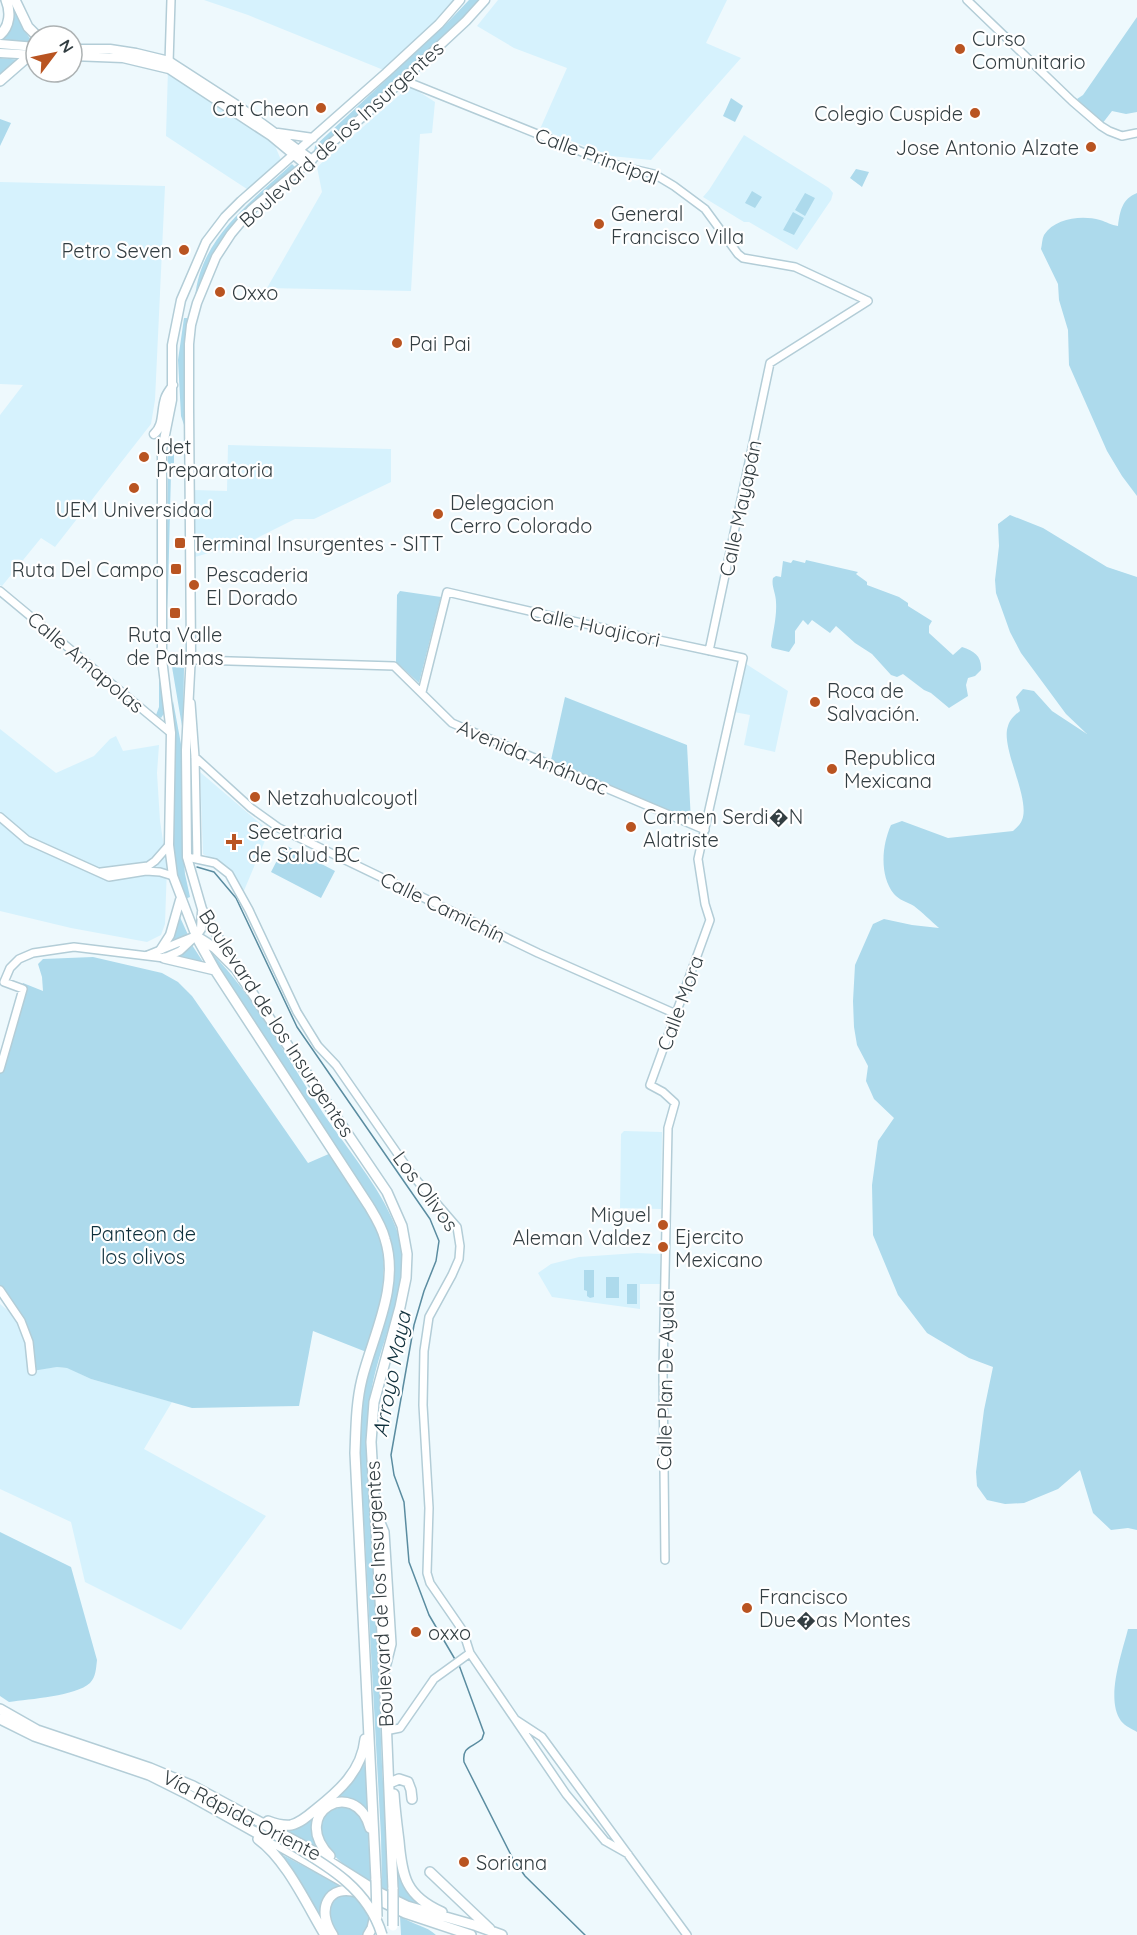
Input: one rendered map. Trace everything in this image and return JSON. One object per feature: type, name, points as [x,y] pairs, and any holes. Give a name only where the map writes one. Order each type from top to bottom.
[{"type":"highway","points":[[0,35],[5,31],[8,23],[9,8],[6,0]]},
{"type":"highway","points":[[15,0],[27,24]]},
{"type":"highway","points":[[0,81],[24,61]]},
{"type":"highway","points":[[196,936],[215,948],[236,969]]},
{"type":"highway","name":"Boulevard de los Insurgentes","points":[[196,936],[214,970],[369,1206],[387,1242],[389,1266],[387,1292],[362,1377],[356,1414],[355,1453],[376,1880],[376,1924],[380,1935]]},
{"type":"highway","points":[[162,953],[214,970]]},
{"type":"highway","name":"Boulevard de los Insurgentes","points":[[236,969],[387,1192],[402,1226],[407,1254],[406,1278],[400,1307],[374,1402],[371,1442],[374,1507],[384,1532],[391,1644],[384,1672],[394,1930]]},
{"type":"highway","points":[[384,1672],[392,1782],[402,1869],[409,1888],[428,1905],[502,1935]]},
{"type":"highway","points":[[236,1808],[277,1824],[290,1825],[301,1820],[340,1790],[352,1774],[363,1750],[366,1679]]},
{"type":"highway","name":"Vía Rápida Oriente","points":[[0,1709],[37,1730],[150,1768],[193,1786],[317,1853],[378,1892],[407,1906],[481,1927]]},
{"type":"highway","points":[[0,1719],[34,1736],[148,1776],[189,1795],[372,1898]]},
{"type":"highway","points":[[392,1782],[399,1779],[408,1782],[412,1799]]},
{"type":"highway","points":[[193,1786],[321,1863],[355,1888],[372,1910],[380,1935]]},
{"type":"highway","points":[[342,1869],[316,1837],[317,1821],[328,1807],[335,1803],[345,1803],[360,1808],[367,1819],[374,1843]]},
{"type":"highway","points":[[230,1818],[276,1856],[325,1935]]},
{"type":"highway","points":[[430,1872],[492,1931]]},
{"type":"highway","points":[[333,1935],[326,1924],[324,1914],[326,1905],[330,1897],[348,1890],[421,1919],[471,1935]]},
{"type":"highway","points":[[421,1919],[441,1935]]},
{"type":"highway","points":[[368,1935],[376,1924]]},
{"type":"main road","name":"Boulevard de los Insurgentes","points":[[196,936],[173,876],[169,845],[171,733],[162,659],[162,450],[172,400],[172,345],[181,300],[206,242],[225,217],[431,32],[460,0]]},
{"type":"main road","name":"Boulevard de los Insurgentes","points":[[236,969],[202,909],[187,857],[186,750],[191,659],[189,344],[191,325],[216,257],[251,210],[403,80],[485,0]]},
{"type":"main road","points":[[0,44],[24,50]]},
{"type":"main road","points":[[84,48],[136,52],[169,65],[275,136],[309,162]]},
{"type":"main road","points":[[0,52],[24,52]]},
{"type":"main road","points":[[84,56],[123,58],[169,65]]},
{"type":"main road","points":[[275,136],[313,138]]},
{"type":"main road","points":[[275,136],[282,166]]},
{"type":"main road","points":[[154,434],[161,423],[165,397],[173,385]]},
{"type":"main road","points":[[162,953],[170,935],[179,896],[188,903],[198,899]]},
{"type":"main road","points":[[196,936],[201,929],[202,909]]},
{"type":"street","points":[[169,65],[171,0]]},
{"type":"street","points":[[968,0],[1101,126],[1122,136],[1137,133]]},
{"type":"street","name":"Calle Principal","points":[[403,80],[587,154],[620,166],[654,174],[705,209],[743,258],[795,267],[868,301],[770,363]]},
{"type":"street","name":"Calle Mayapán","points":[[709,651],[770,363]]},
{"type":"street","name":"Calle Amapolas","points":[[0,591],[171,733]]},
{"type":"street","name":"Calle Huajicori","points":[[422,692],[447,592],[743,658],[705,830]]},
{"type":"street","name":"Avenida Anáhuac","points":[[162,659],[394,666],[452,723],[705,830]]},
{"type":"street","points":[[189,692],[195,757],[197,859]]},
{"type":"street","name":"Calle Camichín","points":[[195,757],[251,808],[279,828],[538,953],[676,1014]]},
{"type":"street","points":[[0,818],[27,840],[109,877],[147,872],[160,872],[173,876]]},
{"type":"street","name":"Calle Mora","points":[[675,1103],[663,1092],[650,1085],[710,920],[705,904],[698,859],[705,830]]},
{"type":"street","points":[[101,872],[148,866],[169,845]]},
{"type":"street","name":"Los Olivos","points":[[187,857],[214,863],[229,874],[249,910],[297,1012],[318,1046],[336,1065],[413,1176],[457,1227],[460,1246],[459,1259],[429,1317],[424,1351],[423,1405],[429,1508],[427,1573],[430,1583],[463,1631],[467,1655],[564,1791],[605,1841],[628,1854]]},
{"type":"street","points":[[0,1069],[23,989],[4,982],[10,968],[19,958],[33,953],[74,947],[148,955],[180,951],[196,936]]},
{"type":"street","name":"Calle Plan De Ayala","points":[[665,1560],[663,1372],[668,1128],[675,1103]]},
{"type":"street","points":[[0,1290],[21,1321],[29,1342],[32,1371]]},
{"type":"street","points":[[390,1730],[400,1728],[434,1679],[467,1655]]},
{"type":"street","points":[[513,1718],[542,1737],[687,1935]]},
{"type":"street","points":[[564,1791],[571,1790],[576,1784]]},
{"type":"shaded area","points":[[204,0],[461,0],[386,71],[248,15]]},
{"type":"shaded area","points":[[498,0],[727,0],[706,43],[741,58],[651,160],[611,156],[540,129],[567,68],[514,48],[477,26]]},
{"type":"shaded area","points":[[168,69],[273,141],[281,160],[279,167],[250,191],[166,136]]},
{"type":"shaded area","points":[[410,86],[435,102],[432,133],[420,134],[411,291],[267,288],[322,192],[317,167]]},
{"type":"shaded area","points":[[744,135],[829,188],[833,193],[831,200],[797,250],[703,197]]},
{"type":"shaded area","points":[[0,182],[165,186],[155,400],[151,424],[55,547],[41,538],[2,586],[0,585],[0,415],[23,385],[0,384]]},
{"type":"shaded area","points":[[228,445],[391,449],[391,482],[314,519],[295,519],[253,540],[195,557],[194,490],[227,491]]},
{"type":"shaded area","points":[[746,664],[788,691],[775,752],[744,745],[750,715],[734,712]]},
{"type":"shaded area","points":[[0,729],[56,773],[94,756],[110,739],[116,736],[123,751],[159,745],[157,773],[160,821],[167,866],[165,924],[161,935],[147,942],[71,928],[0,911]]},
{"type":"shaded area","name":"Secetraria de Salud BC","points":[[200,772],[269,831],[243,893],[226,866],[203,854]]},
{"type":"shaded area","points":[[624,1131],[662,1132],[661,1209],[620,1208],[621,1134]]},
{"type":"shaded area","points":[[637,1253],[660,1254],[660,1284],[640,1284],[640,1309],[552,1297],[538,1273],[551,1264],[579,1257]]},
{"type":"shaded area","points":[[0,1304],[21,1321],[29,1342],[32,1370],[68,1368],[91,1379],[172,1402],[144,1449],[266,1516],[181,1630],[85,1582],[71,1522],[0,1489]]},
{"type":"green space","points":[[10,0],[24,30],[24,43],[0,40],[3,38]]},
{"type":"green space","points":[[469,0],[479,0],[455,28],[317,152],[314,151],[315,146]]},
{"type":"green space","points":[[1137,17],[1137,112],[1126,114],[1112,111],[1102,124],[1077,99],[1083,95]]},
{"type":"green space","points":[[0,58],[21,60],[0,79]]},
{"type":"green space","points":[[731,98],[743,106],[735,122],[723,116]]},
{"type":"green space","points":[[0,119],[11,123],[0,146]]},
{"type":"green space","points":[[292,164],[295,167],[252,205],[195,298],[206,257],[217,239],[245,207]]},
{"type":"green space","points":[[856,169],[869,172],[862,187],[850,178]]},
{"type":"green space","points":[[752,191],[762,197],[755,208],[745,203]]},
{"type":"green space","points":[[805,193],[815,198],[805,216],[795,210]]},
{"type":"green space","points":[[1137,193],[1137,496],[1107,451],[1069,365],[1068,330],[1059,300],[1058,284],[1041,249],[1044,235],[1062,221],[1085,218],[1118,226],[1125,202]]},
{"type":"green space","points":[[793,212],[804,218],[794,235],[783,230]]},
{"type":"green space","points":[[184,318],[188,321],[184,425],[181,416],[178,360]]},
{"type":"green space","points":[[174,446],[174,463],[171,463],[171,466],[174,466],[171,473],[166,624],[168,448]]},
{"type":"green space","points":[[1010,515],[1043,528],[1107,567],[1137,577],[1137,1530],[1128,1528],[1111,1530],[1093,1513],[1080,1470],[1058,1489],[1024,1503],[1005,1504],[987,1500],[977,1486],[976,1472],[984,1410],[993,1367],[969,1358],[927,1333],[898,1295],[873,1235],[872,1185],[878,1141],[894,1118],[874,1099],[866,1081],[868,1066],[857,1045],[854,1027],[855,965],[873,924],[884,919],[939,928],[914,906],[896,896],[889,886],[884,869],[884,851],[891,825],[902,821],[948,838],[1013,831],[1018,826],[1024,811],[1007,735],[1010,721],[1020,711],[1016,697],[1023,689],[1034,691],[1052,711],[1087,734],[1066,714],[1021,653],[1010,632],[996,593],[998,524]]},
{"type":"green space","points":[[793,560],[805,563],[806,560],[858,572],[856,574],[867,582],[867,585],[899,597],[908,603],[908,606],[932,621],[929,633],[953,655],[962,647],[971,650],[979,658],[981,670],[975,676],[968,678],[966,685],[968,696],[949,708],[903,674],[897,677],[891,675],[872,654],[836,626],[830,633],[812,620],[808,625],[803,620],[795,631],[795,643],[789,652],[772,648],[776,608],[773,578],[781,577],[783,561],[791,563]]},
{"type":"green space","points":[[400,591],[441,597],[419,683],[396,662],[397,595]]},
{"type":"green space","points":[[159,660],[165,712],[161,718],[156,715],[159,707]]},
{"type":"green space","points":[[172,667],[184,668],[183,732]]},
{"type":"green space","points":[[565,697],[687,745],[691,821],[551,760]]},
{"type":"green space","points":[[173,701],[183,755],[182,840],[190,897],[185,899],[175,870],[171,849]]},
{"type":"green space","points":[[190,717],[193,745],[194,844],[190,847]]},
{"type":"green space","points":[[285,845],[335,871],[321,898],[271,872]]},
{"type":"green space","points":[[179,915],[189,937],[168,945]]},
{"type":"green space","points":[[192,945],[205,965],[175,957]]},
{"type":"green space","points":[[206,948],[225,967],[256,1008],[325,1116],[372,1182],[388,1210],[401,1245],[403,1273],[375,1374],[369,1414],[382,1766],[390,1894],[382,1890],[359,1432],[361,1400],[391,1289],[390,1243]]},
{"type":"green space","name":"Panteon de los olivos","points":[[93,957],[162,973],[178,982],[192,996],[308,1163],[331,1153],[381,1236],[384,1266],[382,1296],[369,1353],[313,1331],[299,1406],[192,1408],[91,1379],[67,1368],[57,1367],[32,1371],[29,1342],[0,1290],[0,1069],[23,983],[43,991],[38,964],[43,959]]},
{"type":"green space","points":[[584,1270],[594,1270],[594,1297],[587,1296],[587,1291],[584,1290]]},
{"type":"green space","points":[[606,1277],[619,1277],[619,1298],[606,1298]]},
{"type":"green space","points":[[627,1284],[637,1284],[637,1304],[627,1304]]},
{"type":"green space","points":[[0,1532],[71,1567],[97,1660],[93,1678],[83,1687],[52,1696],[9,1702],[0,1696]]},
{"type":"green space","points":[[1128,1629],[1137,1629],[1137,1732],[1121,1721],[1114,1701],[1116,1676]]},
{"type":"green space","points":[[364,1757],[369,1814],[355,1803],[321,1811],[320,1849],[281,1828],[303,1824],[341,1794],[355,1778]]},
{"type":"green space","points":[[345,1807],[355,1809],[367,1823],[372,1885],[336,1858],[323,1840],[322,1821],[326,1815]]},
{"type":"green space","points":[[395,1837],[400,1876],[434,1913],[399,1899]]},
{"type":"green space","points":[[280,1855],[343,1887],[322,1904],[321,1918],[324,1927]]},
{"type":"green space","points":[[355,1894],[372,1916],[365,1935],[337,1935],[326,1912],[336,1896]]},
{"type":"green space","points":[[400,1916],[428,1929],[436,1935],[401,1935]]},
{"type":"waterway","name":"Arroyo Maya","points":[[197,867],[214,872],[236,898],[297,1027],[430,1219],[439,1241],[436,1261],[414,1325],[391,1455],[394,1475],[404,1502],[409,1562],[429,1615],[456,1661]]},
{"type":"waterway","name":"Arroyo Maya","points":[[459,1665],[484,1733],[482,1739],[466,1750],[464,1762],[513,1859],[525,1876],[585,1935]]},
{"type":"place","name":"Curso Comunitario","points":[[960,49]]},
{"type":"place","name":"Cat Cheon","points":[[321,108]]},
{"type":"place","name":"Colegio Cuspide","points":[[975,113]]},
{"type":"place","name":"Jose Antonio Alzate","points":[[1091,147]]},
{"type":"place","name":"General Francisco Villa","points":[[599,224]]},
{"type":"place","name":"Petro Seven","points":[[184,250]]},
{"type":"place","name":"Oxxo","points":[[220,292]]},
{"type":"place","name":"Pai Pai","points":[[397,343]]},
{"type":"place","name":"Idet Preparatoria","points":[[144,457]]},
{"type":"place","name":"UEM Universidad","points":[[134,488]]},
{"type":"place","name":"Delegacion Cerro Colorado","points":[[438,514]]},
{"type":"place","name":"Terminal Insurgentes - SITT","points":[[180,543]]},
{"type":"place","name":"Ruta Del Campo","points":[[176,569]]},
{"type":"place","name":"Pescaderia El Dorado","points":[[194,585]]},
{"type":"place","name":"Ruta Valle de Palmas","points":[[175,613]]},
{"type":"place","name":"Roca de Salvación.","points":[[815,702]]},
{"type":"place","name":"Republica Mexicana","points":[[832,769]]},
{"type":"place","name":"Netzahualcoyotl","points":[[255,797]]},
{"type":"place","name":"Carmen Serdi�N Alatriste","points":[[631,827]]},
{"type":"place","name":"Secetraria de Salud BC","points":[[234,842]]},
{"type":"place","name":"Miguel Aleman Valdez","points":[[663,1225]]},
{"type":"place","name":"Ejercito Mexicano","points":[[663,1247]]},
{"type":"place","name":"Francisco Due�as Montes","points":[[747,1608]]},
{"type":"place","name":"oxxo","points":[[416,1632]]},
{"type":"place","name":"Soriana","points":[[464,1862]]}]
